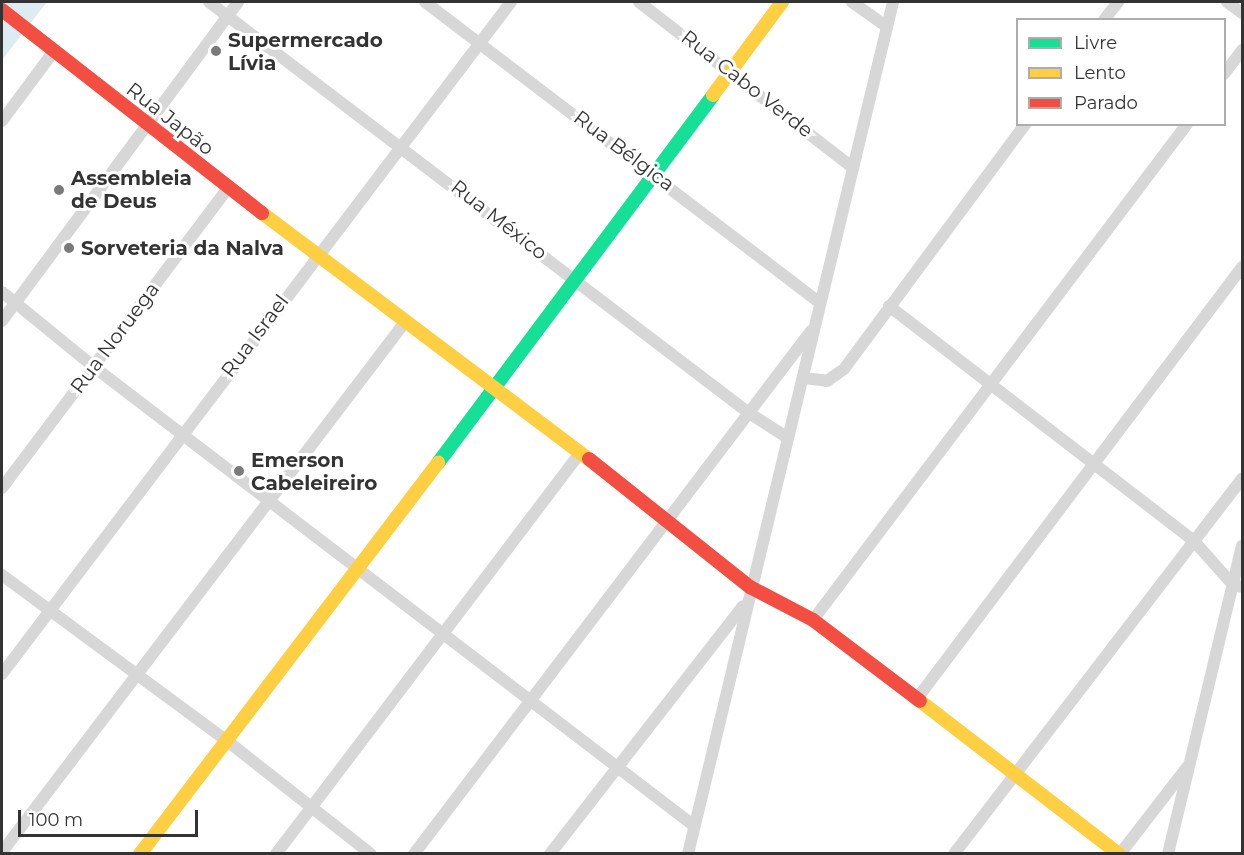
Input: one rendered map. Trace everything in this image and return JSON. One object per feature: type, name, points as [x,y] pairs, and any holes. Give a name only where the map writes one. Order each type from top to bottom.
[{"type":"street","name":"Rua México","points":[[209,2],[401,144],[749,413],[788,438]]},
{"type":"street","points":[[2,321],[238,2]]},
{"type":"street","name":"Rua Bélgica","points":[[425,2],[654,174],[820,303]]},
{"type":"street","name":"Rua Israel","points":[[2,674],[181,433],[479,42],[512,2]]},
{"type":"street","name":"Rua Cabo Verde","points":[[639,2],[730,69],[853,168]]},
{"type":"street","points":[[140,854],[577,280],[730,69],[782,2]]},
{"type":"street","points":[[852,2],[887,27]]},
{"type":"street","points":[[688,854],[750,587],[804,378],[893,2]]},
{"type":"street","points":[[1106,18],[1118,2]]},
{"type":"street","points":[[1227,2],[1242,14]]},
{"type":"street","name":"Rua Japão","points":[[2,10],[145,125],[668,518],[750,587],[813,620],[1119,854]]},
{"type":"street","points":[[1226,71],[1242,50]]},
{"type":"street","points":[[2,121],[54,51]]},
{"type":"street","points":[[804,378],[827,381],[836,377],[1024,126]]},
{"type":"street","points":[[813,620],[1185,126]]},
{"type":"street","name":"Rua Noruega","points":[[2,488],[228,188]]},
{"type":"street","points":[[916,700],[1242,267]]},
{"type":"street","points":[[2,292],[94,367],[693,825]]},
{"type":"street","points":[[889,306],[1194,541],[1238,586]]},
{"type":"street","points":[[3,851],[405,322]]},
{"type":"street","points":[[414,854],[814,328]]},
{"type":"street","points":[[276,854],[442,632],[580,453]]},
{"type":"street","points":[[954,854],[1242,479]]},
{"type":"street","points":[[1168,854],[1238,586],[1242,546]]},
{"type":"street","points":[[2,575],[136,676],[226,740],[371,854]]},
{"type":"street","points":[[550,854],[747,602]]},
{"type":"street","points":[[1119,854],[1190,763]]},
{"type":"shaded area","points":[[2,2],[47,2],[2,60]]},
{"type":"traffic: fast","points":[[438,463],[713,95]]},
{"type":"traffic: slow","points":[[713,95],[782,2]]},
{"type":"traffic: slow","points":[[262,213],[589,459]]},
{"type":"traffic: slow","points":[[140,854],[438,463]]},
{"type":"traffic: slow","points":[[920,701],[1119,854]]},
{"type":"traffic: jam","points":[[2,10],[262,213]]},
{"type":"traffic: jam","points":[[589,459],[750,587],[813,620],[920,701]]},
{"type":"place","name":"Supermercado Lívia","points":[[216,51]]},
{"type":"place","name":"Assembleia de Deus","points":[[59,190]]},
{"type":"place","name":"Sorveteria da Nalva","points":[[69,248]]},
{"type":"place","name":"Emerson Cabeleireiro","points":[[239,471]]}]
